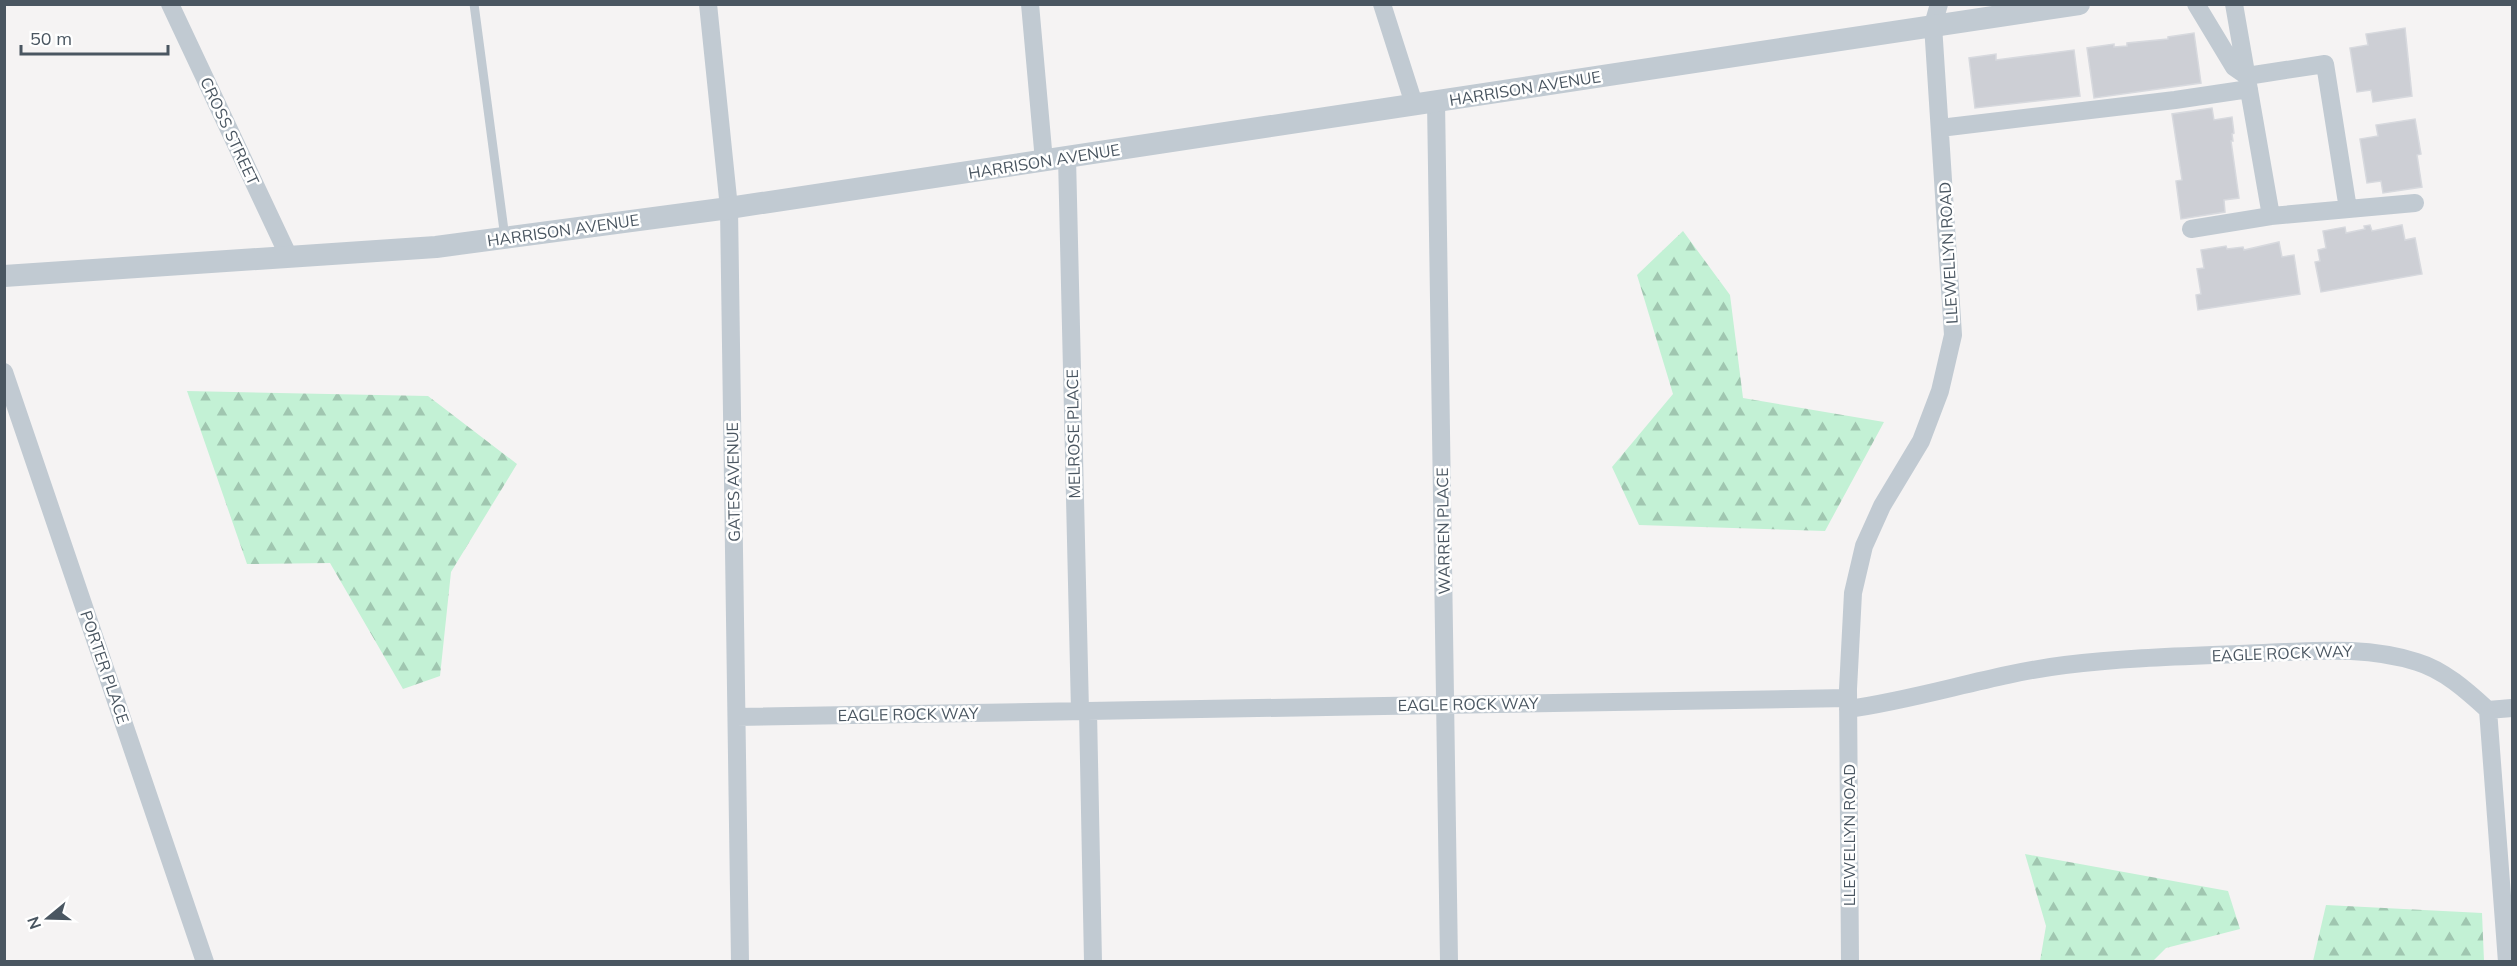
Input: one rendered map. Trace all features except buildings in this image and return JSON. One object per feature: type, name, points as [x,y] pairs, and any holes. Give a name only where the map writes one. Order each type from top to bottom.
[{"type":"street","name":"CROSS STREET","points":[[170,4],[289,257]]},
{"type":"street","name":"GATES AVENUE","points":[[708,4],[729,208],[741,962]]},
{"type":"street","points":[[1030,4],[1044,161]]},
{"type":"street","name":"WARREN PLACE","points":[[1382,4],[1425,103],[1445,705],[1449,962]]},
{"type":"street","name":"HARRISON AVENUE","points":[[4,276],[436,247],[505,238],[729,208],[1425,103],[1936,15],[2079,4]]},
{"type":"street","points":[[2196,4],[2234,67],[2248,83]]},
{"type":"street","points":[[2234,4],[2271,216]]},
{"type":"street","name":"LLEWELLYN ROAD","points":[[1850,962],[1848,704],[1853,593],[1864,546],[1882,506],[1921,441],[1940,391],[1953,335],[1940,128],[1936,15]]},
{"type":"street","points":[[1940,128],[2175,100],[2325,64],[2348,209]]},
{"type":"street","name":"MELROSE PLACE","points":[[1067,157],[1093,962]]},
{"type":"street","points":[[2191,229],[2271,216],[2415,203]]},
{"type":"street","name":"PORTER PLACE","points":[[4,372],[205,962]]},
{"type":"street","name":"EAGLE ROCK WAY","points":[[737,717],[1445,705],[1848,704],[1896,702],[1998,677],[2065,665],[2168,657],[2362,650],[2419,662],[2457,683],[2488,710]]},
{"type":"street","points":[[2507,962],[2488,710],[2512,708]]},
{"type":"lane","points":[[474,4],[505,238]]},
{"type":"green space","points":[[1683,231],[1730,295],[1743,398],[1884,422],[1825,531],[1639,525],[1612,467],[1673,394],[1637,275]]},
{"type":"green space","points":[[187,391],[428,396],[517,464],[451,572],[440,676],[403,689],[330,563],[247,564]]},
{"type":"green space","points":[[2025,854],[2228,891],[2240,929],[2166,948],[2153,961],[2040,961],[2046,926]]},
{"type":"green space","points":[[2326,905],[2482,913],[2484,961],[2313,961]]}]
